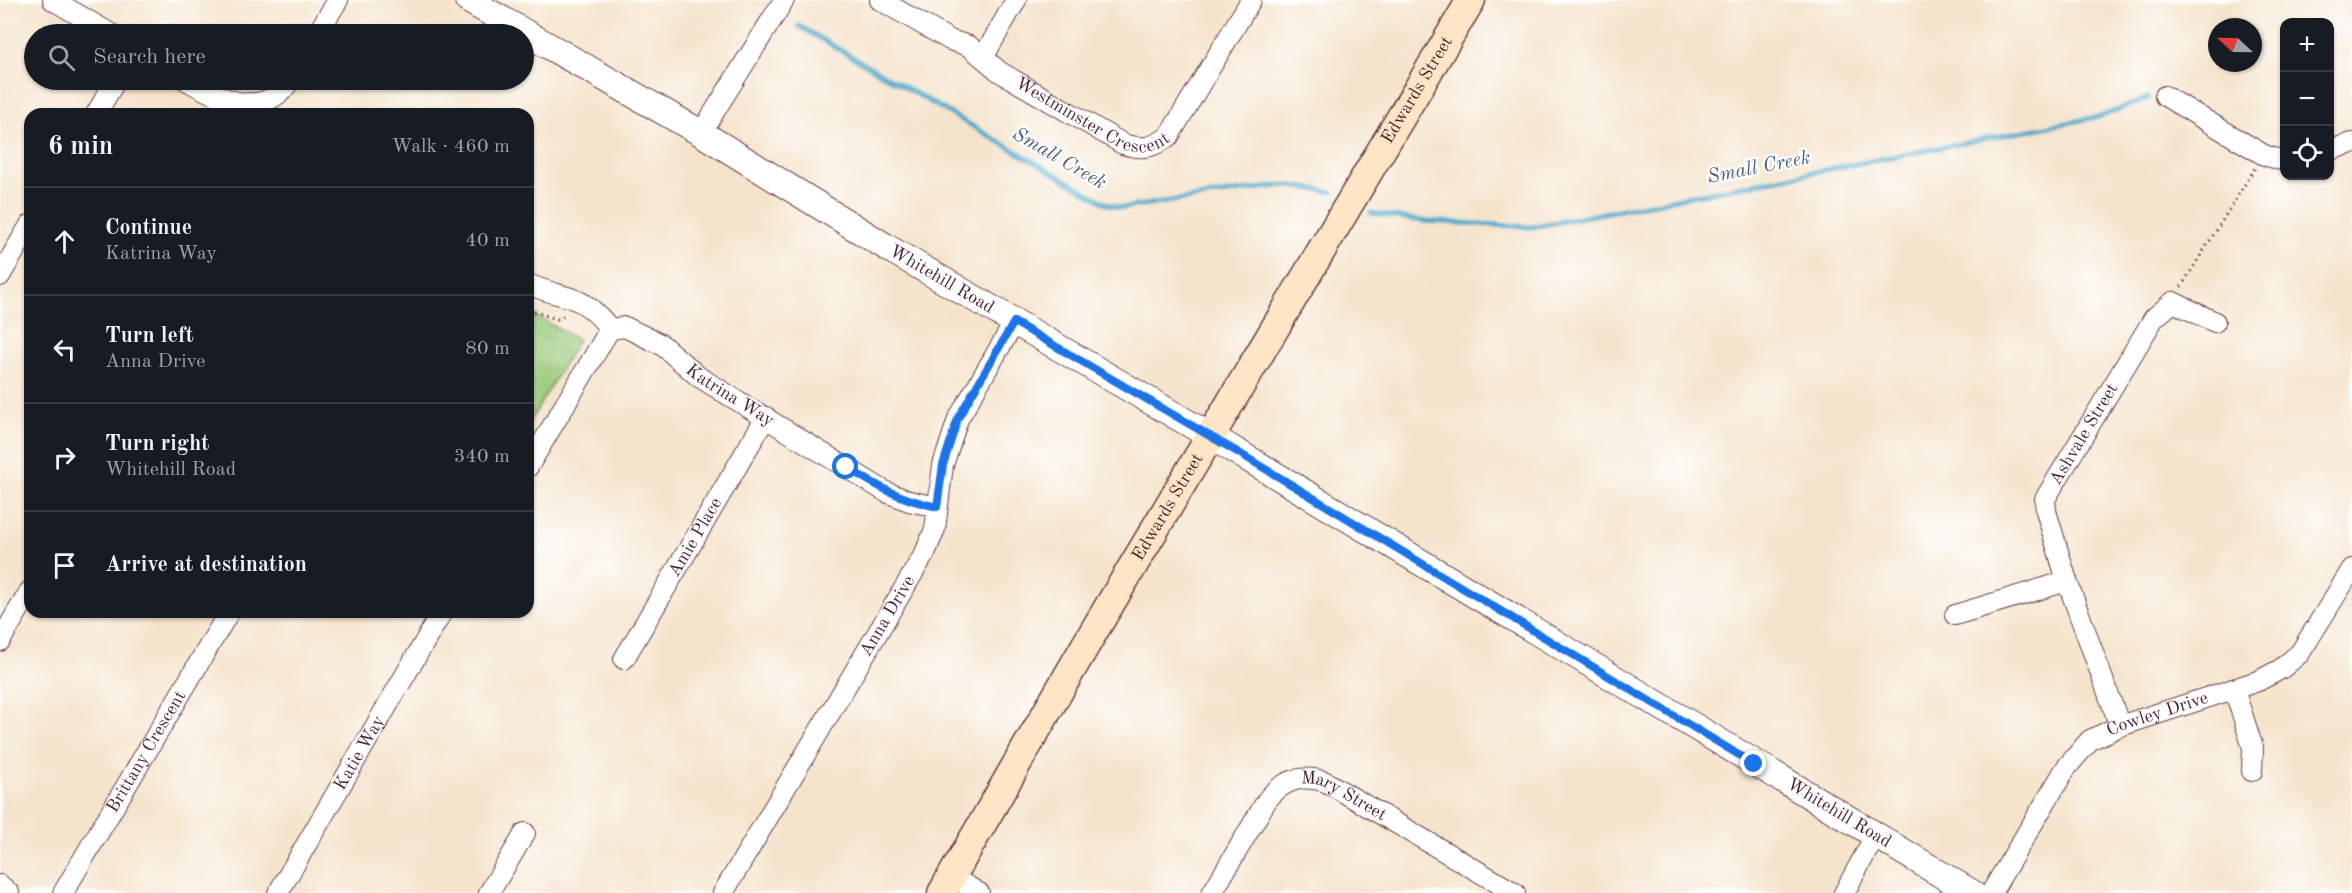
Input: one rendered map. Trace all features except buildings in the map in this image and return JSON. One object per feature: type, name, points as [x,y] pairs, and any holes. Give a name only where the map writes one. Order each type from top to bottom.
[{"type":"main road","name":"Edwards Street","points":[[947,885],[1088,641],[1212,437],[1471,0]]},
{"type":"street","points":[[53,0],[94,24]]},
{"type":"street","points":[[323,24],[338,0]]},
{"type":"street","name":"Whitehill Road","points":[[468,0],[510,24]]},
{"type":"street","points":[[701,133],[784,0]]},
{"type":"street","name":"Westminster Crescent","points":[[880,0],[950,40],[969,46],[984,56],[1000,72],[1123,144],[1141,149],[1157,145],[1169,136],[1251,0]]},
{"type":"street","points":[[984,56],[1016,0]]},
{"type":"street","name":"Whitehill Road","points":[[534,38],[701,133],[1972,893]]},
{"type":"street","points":[[100,108],[110,90]]},
{"type":"street","points":[[203,90],[232,103],[276,105],[282,90]]},
{"type":"street","points":[[2165,96],[2264,155],[2280,160]]},
{"type":"street","points":[[2334,149],[2352,144]]},
{"type":"street","points":[[0,276],[24,235]]},
{"type":"street","points":[[534,286],[568,295],[595,309],[610,328],[534,457]]},
{"type":"street","points":[[2173,302],[2215,322]]},
{"type":"street","name":"Ashvale Street","points":[[2120,726],[2067,580],[2046,511],[2045,499],[2154,318],[2173,302]]},
{"type":"street","name":"Anna Drive","points":[[723,893],[925,553],[934,529],[943,465],[958,418],[1014,322]]},
{"type":"street","name":"Katrina Way","points":[[610,328],[624,327],[662,345],[699,377],[886,492],[909,501],[937,507]]},
{"type":"street","name":"Amie Place","points":[[624,659],[766,417]]},
{"type":"street","name":"Cowley Drive","points":[[1991,893],[2066,768],[2090,740],[2120,726],[2234,689],[2282,669],[2300,653],[2352,569]]},
{"type":"street","points":[[1955,615],[2067,580]]},
{"type":"street","points":[[0,641],[24,601]]},
{"type":"street","name":"Brittany Crescent","points":[[63,893],[225,618]]},
{"type":"street","name":"Katie Way","points":[[278,893],[438,618]]},
{"type":"street","points":[[2234,689],[2253,748],[2252,771]]},
{"type":"street","name":"Mary Street","points":[[1212,893],[1277,787],[1303,778],[1326,782],[1515,893]]},
{"type":"street","points":[[489,893],[525,833]]},
{"type":"street","points":[[1844,893],[1875,836]]},
{"type":"street","points":[[0,885],[9,893]]},
{"type":"street","points":[[947,885],[978,893]]},
{"type":"path","points":[[2173,302],[2264,155]]},
{"type":"green space","points":[[534,314],[578,340],[534,415]]},
{"type":"waterway","name":"Small Creek","points":[[799,26],[1107,204],[1122,208],[1285,185],[1332,192]]},
{"type":"waterway","name":"Small Creek","points":[[1371,213],[1423,221],[1532,227],[2102,116],[2148,98]]},
{"type":"route","points":[[846,467],[886,492],[909,501],[937,507],[943,465],[958,418],[1014,322],[1239,453],[1754,764]]}]
